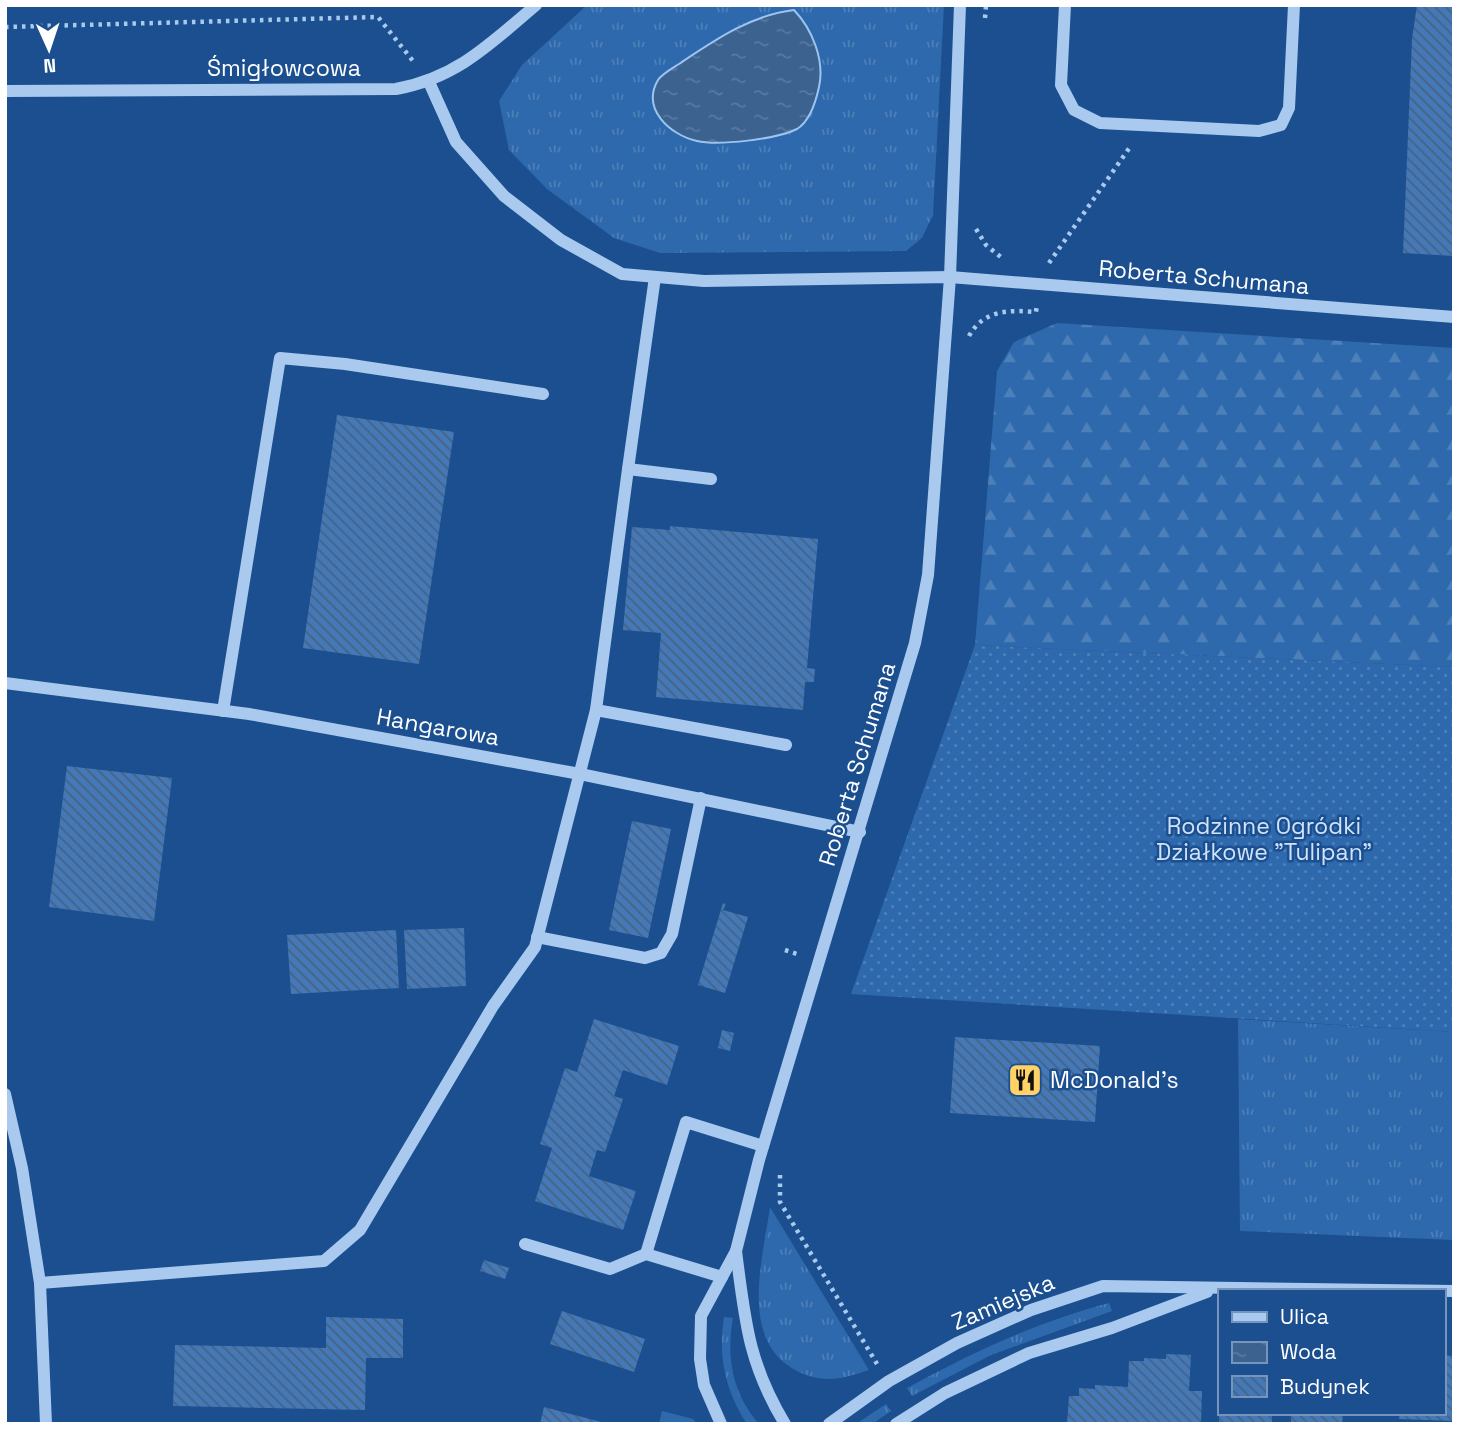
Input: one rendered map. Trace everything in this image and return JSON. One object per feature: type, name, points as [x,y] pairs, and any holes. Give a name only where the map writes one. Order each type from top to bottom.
[{"type":"street","name":"Śmigłowcowa","points":[[5,91],[396,89],[429,82],[476,56],[536,5]]},
{"type":"street","name":"Roberta Schumana","points":[[721,1424],[712,1411],[704,1385],[699,1337],[701,1316],[736,1251],[763,1146],[915,643],[928,575],[950,278],[960,5]]},
{"type":"street","points":[[1065,5],[1061,85],[1074,110],[1100,123],[1259,131],[1281,125],[1289,108],[1294,5]]},
{"type":"street","name":"Roberta Schumana","points":[[429,82],[456,142],[504,196],[561,240],[622,274],[704,281],[950,278],[1454,317]]},
{"type":"street","points":[[40,1283],[324,1261],[360,1230],[493,1006],[535,947],[596,710],[655,277]]},
{"type":"street","points":[[223,710],[280,358],[345,364],[542,394]]},
{"type":"street","points":[[628,469],[711,479]]},
{"type":"street","name":"Hangarowa","points":[[5,683],[223,710],[580,774],[860,832]]},
{"type":"street","points":[[596,710],[786,745]]},
{"type":"street","points":[[537,937],[645,958],[661,953],[672,934],[701,798]]},
{"type":"street","points":[[5,1094],[22,1168],[40,1283],[46,1424]]},
{"type":"street","points":[[646,1254],[686,1122],[763,1146]]},
{"type":"street","points":[[525,1244],[610,1269],[646,1254],[722,1277]]},
{"type":"street","name":"Roberta Schumana","points":[[736,1251],[749,1345],[760,1378],[785,1424]]},
{"type":"street","name":"Zamiejska","points":[[829,1424],[852,1405],[909,1369],[1031,1310],[1103,1286],[1218,1289]]},
{"type":"street","name":"Zamiejska","points":[[896,1424],[946,1394],[1029,1353],[1112,1328],[1214,1289]]},
{"type":"path","points":[[984,31],[986,5]]},
{"type":"path","points":[[5,27],[378,17],[429,82]]},
{"type":"path","points":[[1041,263],[1049,263],[1144,126]]},
{"type":"path","points":[[975,228],[979,238],[993,253],[1010,260]]},
{"type":"path","points":[[785,950],[819,960]]},
{"type":"path","points":[[784,1162],[780,1202],[879,1367]]},
{"type":"green space","points":[[587,5],[944,5],[933,215],[922,238],[906,251],[660,253],[614,238],[547,189],[509,150],[499,101],[522,65]]},
{"type":"green space","points":[[1057,323],[1454,348],[1454,667],[975,645],[997,371],[1014,342]]},
{"type":"green space","name":"Rodzinne Ogródki Działkowe \"Tulipan\"","points":[[975,645],[1454,667],[1454,1032],[851,994]]},
{"type":"green space","points":[[1238,1019],[1454,1032],[1454,1240],[1240,1231]]},
{"type":"green space","points":[[770,1207],[869,1370],[833,1379],[816,1378],[797,1371],[779,1357],[767,1340],[761,1320],[759,1297]]},
{"type":"green space","points":[[1109,1303],[1112,1311],[991,1355],[912,1396],[907,1388],[1005,1340],[1056,1319]]},
{"type":"green space","points":[[724,1317],[733,1318],[730,1347],[737,1387],[759,1424],[747,1424],[728,1386],[722,1346]]},
{"type":"green space","points":[[886,1404],[891,1411],[872,1424],[856,1424]]},
{"type":"green space","points":[[662,1411],[693,1419],[697,1424],[659,1424]]},
{"type":"water","points":[[794,10],[816,46],[820,66],[816,98],[802,125],[788,133],[762,139],[707,142],[677,133],[661,119],[653,101],[654,91],[662,76],[706,46],[748,23]]},
{"type":"building","points":[[1417,5],[1454,5],[1454,256],[1403,253],[1412,39]]},
{"type":"building","points":[[337,415],[454,432],[419,664],[303,648]]},
{"type":"building","points":[[670,526],[818,539],[807,668],[815,669],[814,682],[805,682],[803,710],[656,697],[661,633],[623,630],[632,527],[670,530]]},
{"type":"building","points":[[67,766],[172,778],[154,921],[49,907]]},
{"type":"building","points":[[632,821],[671,829],[648,938],[609,930]]},
{"type":"building","points":[[723,903],[726,904],[723,910],[748,917],[725,993],[698,985]]},
{"type":"building","points":[[464,928],[466,986],[407,989],[404,930]]},
{"type":"building","points":[[396,930],[399,988],[291,994],[287,935]]},
{"type":"building","points":[[594,1019],[679,1046],[667,1085],[623,1070],[614,1096],[623,1099],[605,1152],[597,1150],[589,1176],[636,1191],[623,1230],[535,1201],[552,1148],[540,1144],[565,1068],[577,1072]]},
{"type":"building","points":[[722,1030],[734,1033],[730,1051],[718,1048]]},
{"type":"building","name":"McDonald's","points":[[955,1037],[1100,1046],[1095,1122],[950,1113]]},
{"type":"building","points":[[484,1260],[509,1268],[505,1279],[480,1271]]},
{"type":"building","points":[[562,1311],[645,1339],[634,1372],[550,1344]]},
{"type":"building","points":[[326,1317],[403,1319],[403,1358],[366,1358],[365,1410],[173,1406],[175,1345],[326,1348]]},
{"type":"building","points":[[1166,1354],[1191,1355],[1189,1391],[1202,1391],[1201,1424],[1067,1424],[1069,1396],[1079,1396],[1079,1388],[1095,1389],[1095,1385],[1128,1387],[1129,1361],[1144,1361],[1144,1358],[1166,1359]]},
{"type":"building","points":[[1445,1355],[1454,1356],[1454,1421],[1399,1419],[1400,1415],[1445,1415]]},
{"type":"building","points":[[544,1407],[605,1423],[605,1424],[540,1424]]},
{"type":"building","points":[[1219,1415],[1272,1415],[1272,1424],[1219,1424]]},
{"type":"building","points":[[1291,1415],[1343,1415],[1342,1424],[1291,1424]]},
{"type":"place","name":"McDonald's","points":[[1025,1080]]}]
